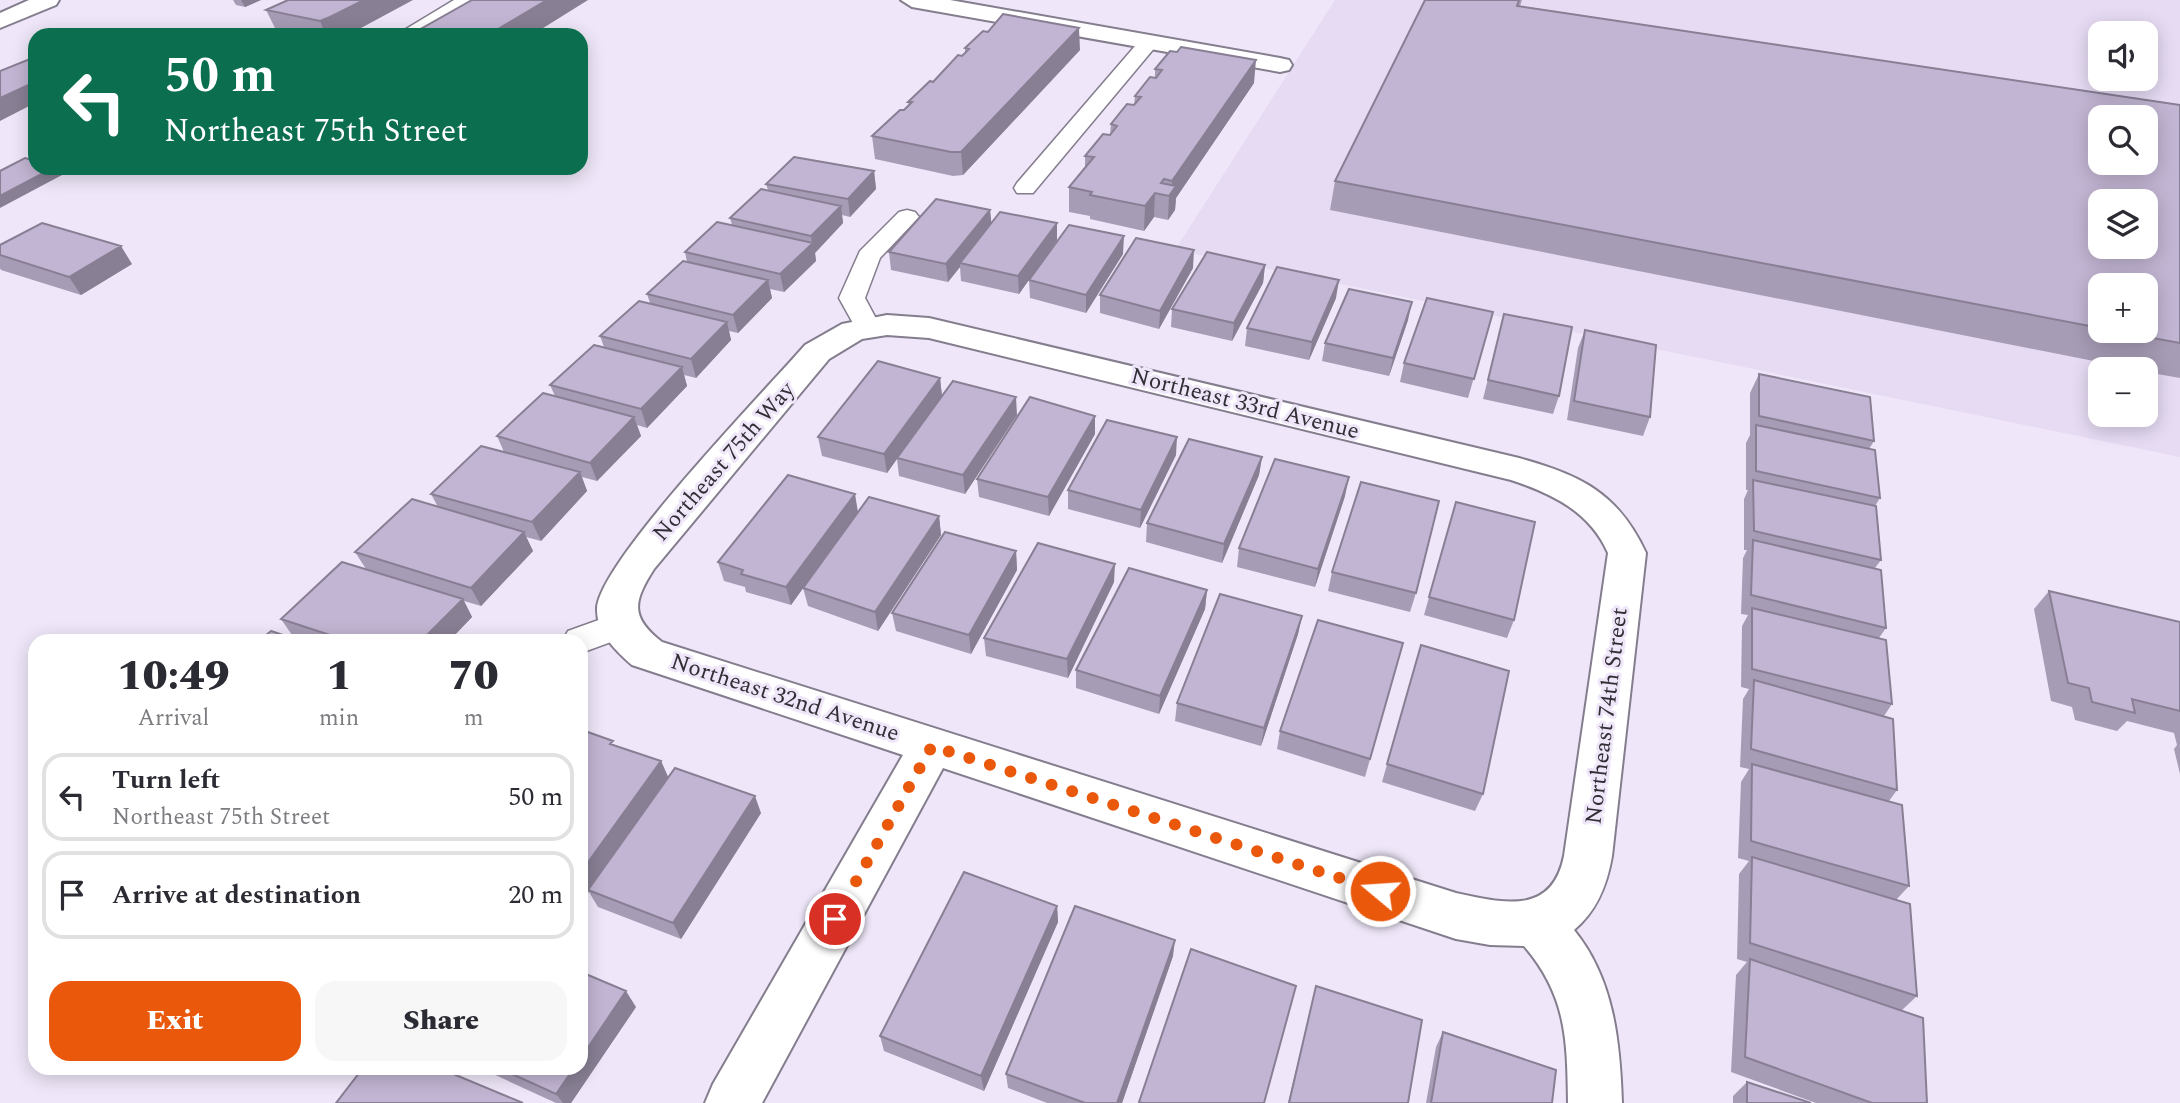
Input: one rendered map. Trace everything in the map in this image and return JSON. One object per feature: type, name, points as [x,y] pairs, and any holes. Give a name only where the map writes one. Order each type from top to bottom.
[{"type":"street","points":[[0,20],[48,0]]},
{"type":"street","points":[[912,0],[1280,65]]},
{"type":"street","name":"Northeast 33rd Avenue","points":[[868,328],[887,325],[929,328],[1519,470],[1579,493],[1609,518]]},
{"type":"street","name":"Northeast 75th Way","points":[[599,633],[617,605],[623,583],[640,559],[817,352],[853,331],[868,328]]},
{"type":"street","name":"Northeast 74th Street","points":[[1548,917],[1579,889],[1588,856],[1628,554],[1609,518]]},
{"type":"street","name":"Northeast 32nd Avenue","points":[[599,633],[629,641],[647,654],[1456,916],[1496,925],[1548,917]]},
{"type":"street","points":[[732,1103],[932,746]]},
{"type":"street","points":[[1548,917],[1585,1002],[1594,1035],[1595,1103]]},
{"type":"lane","points":[[417,28],[467,0]]},
{"type":"lane","points":[[1026,188],[1149,42]]},
{"type":"lane","points":[[868,328],[852,298],[869,256],[907,217]]},
{"type":"shaded area","points":[[1335,0],[2180,0],[2180,457],[1175,250]]},
{"type":"building","points":[[288,0],[364,0],[320,21],[266,10]]},
{"type":"building","points":[[472,0],[547,0],[500,28],[422,28]]},
{"type":"building","points":[[1425,0],[1519,0],[1517,6],[2180,105],[2180,343],[2158,339],[2158,273],[2088,273],[2088,326],[1335,181]]},
{"type":"building","points":[[1003,14],[1079,28],[961,152],[872,136],[900,110],[904,110],[912,102],[908,102],[930,81],[933,82],[958,55],[962,56],[969,49],[965,48],[983,31],[988,32]]},
{"type":"building","points":[[1181,47],[1256,60],[1172,181],[1164,179],[1161,183],[1176,186],[1169,196],[1155,193],[1145,206],[1090,195],[1092,192],[1069,187],[1094,157],[1085,156],[1103,134],[1110,135],[1117,126],[1111,124],[1127,104],[1134,105],[1141,97],[1135,96],[1150,77],[1156,78],[1162,70],[1155,69],[1170,51],[1177,52]]},
{"type":"building","points":[[28,60],[28,85],[0,98],[0,71]]},
{"type":"building","points":[[794,157],[874,171],[848,199],[766,184]]},
{"type":"building","points":[[25,158],[28,159],[28,175],[40,175],[0,196],[0,171]]},
{"type":"building","points":[[761,189],[841,206],[811,236],[730,218]]},
{"type":"building","points":[[936,199],[990,210],[946,264],[889,252]]},
{"type":"building","points":[[1000,212],[1057,223],[1018,276],[960,263]]},
{"type":"building","points":[[717,222],[813,243],[780,274],[685,252]]},
{"type":"building","points":[[42,223],[121,246],[69,277],[0,255],[0,245]]},
{"type":"building","points":[[1069,225],[1124,236],[1086,295],[1029,280]]},
{"type":"building","points":[[1136,238],[1194,250],[1160,311],[1100,295]]},
{"type":"building","points":[[1207,252],[1265,265],[1234,323],[1172,309]]},
{"type":"building","points":[[683,261],[768,280],[733,315],[647,294]]},
{"type":"building","points":[[1277,267],[1339,280],[1312,342],[1247,328]]},
{"type":"building","points":[[1349,289],[1412,302],[1393,358],[1325,343]]},
{"type":"building","points":[[1427,298],[1493,312],[1474,379],[1404,363]]},
{"type":"building","points":[[639,301],[727,322],[691,359],[600,336]]},
{"type":"building","points":[[1504,314],[1572,327],[1559,396],[1488,380]]},
{"type":"building","points":[[1585,330],[1656,345],[1650,417],[1574,401]]},
{"type":"building","points":[[594,345],[682,367],[641,409],[550,385]]},
{"type":"building","points":[[878,361],[940,378],[884,454],[818,437]]},
{"type":"building","points":[[1759,374],[1870,397],[1874,441],[1759,416]]},
{"type":"building","points":[[953,381],[1016,397],[963,475],[897,458]]},
{"type":"building","points":[[543,393],[634,417],[590,463],[497,436]]},
{"type":"building","points":[[1030,397],[1095,416],[1048,497],[977,479]]},
{"type":"building","points":[[1107,420],[1177,437],[1141,510],[1068,490]]},
{"type":"building","points":[[1756,425],[1875,450],[1880,498],[1756,471]]},
{"type":"building","points":[[1189,439],[1262,457],[1224,544],[1147,523]]},
{"type":"building","points":[[481,446],[580,472],[532,522],[431,494]]},
{"type":"building","points":[[1275,459],[1349,477],[1318,569],[1239,548]]},
{"type":"building","points":[[788,475],[855,494],[786,587],[741,574],[743,570],[718,562]]},
{"type":"building","points":[[1753,480],[1876,506],[1881,560],[1754,531]]},
{"type":"building","points":[[1361,482],[1439,501],[1416,593],[1332,572]]},
{"type":"building","points":[[869,497],[939,516],[875,612],[803,588]]},
{"type":"building","points":[[412,499],[524,532],[471,588],[355,552]]},
{"type":"building","points":[[1456,502],[1535,522],[1514,620],[1429,597]]},
{"type":"building","points":[[945,532],[1016,551],[969,635],[892,613]]},
{"type":"building","points":[[1753,540],[1881,570],[1886,628],[1751,595]]},
{"type":"building","points":[[1038,543],[1115,564],[1067,659],[984,638]]},
{"type":"building","points":[[342,562],[463,599],[428,634],[327,634],[281,619]]},
{"type":"building","points":[[1129,568],[1207,590],[1160,696],[1076,670]]},
{"type":"building","points":[[2049,591],[2180,622],[2180,711],[2132,699],[2135,713],[2092,702],[2089,688],[2068,683]]},
{"type":"building","points":[[1220,594],[1302,616],[1264,728],[1177,703]]},
{"type":"building","points":[[1752,608],[1886,640],[1892,704],[1752,669]]},
{"type":"building","points":[[1318,620],[1403,643],[1370,759],[1280,731]]},
{"type":"building","points":[[1421,645],[1509,671],[1483,794],[1387,764]]},
{"type":"building","points":[[1754,680],[1893,719],[1897,790],[1751,749]]},
{"type":"building","points":[[588,732],[613,741],[610,744],[661,761],[588,862]]},
{"type":"building","points":[[1752,764],[1902,805],[1909,886],[1751,841]]},
{"type":"building","points":[[675,768],[755,796],[673,923],[588,890]]},
{"type":"building","points":[[1752,857],[1910,904],[1917,996],[1750,943]]},
{"type":"building","points":[[964,872],[1057,906],[981,1076],[880,1036]]},
{"type":"building","points":[[1075,906],[1175,940],[1117,1103],[1085,1103],[1006,1074]]},
{"type":"building","points":[[1191,949],[1296,986],[1264,1103],[1139,1102]]},
{"type":"building","points":[[1750,959],[1923,1018],[1927,1103],[1872,1103],[1745,1057]]},
{"type":"building","points":[[588,975],[626,991],[588,1048]]},
{"type":"building","points":[[1316,986],[1422,1020],[1408,1103],[1289,1103]]},
{"type":"building","points":[[1443,1032],[1556,1070],[1552,1103],[1431,1103]]},
{"type":"building","points":[[358,1075],[456,1075],[523,1103],[336,1103]]},
{"type":"building","points":[[514,1075],[569,1075],[556,1094]]},
{"type":"building","points":[[1747,1082],[1811,1103],[1747,1103]]},
{"type":"route","points":[[835,919],[932,746],[1380,891]]}]
